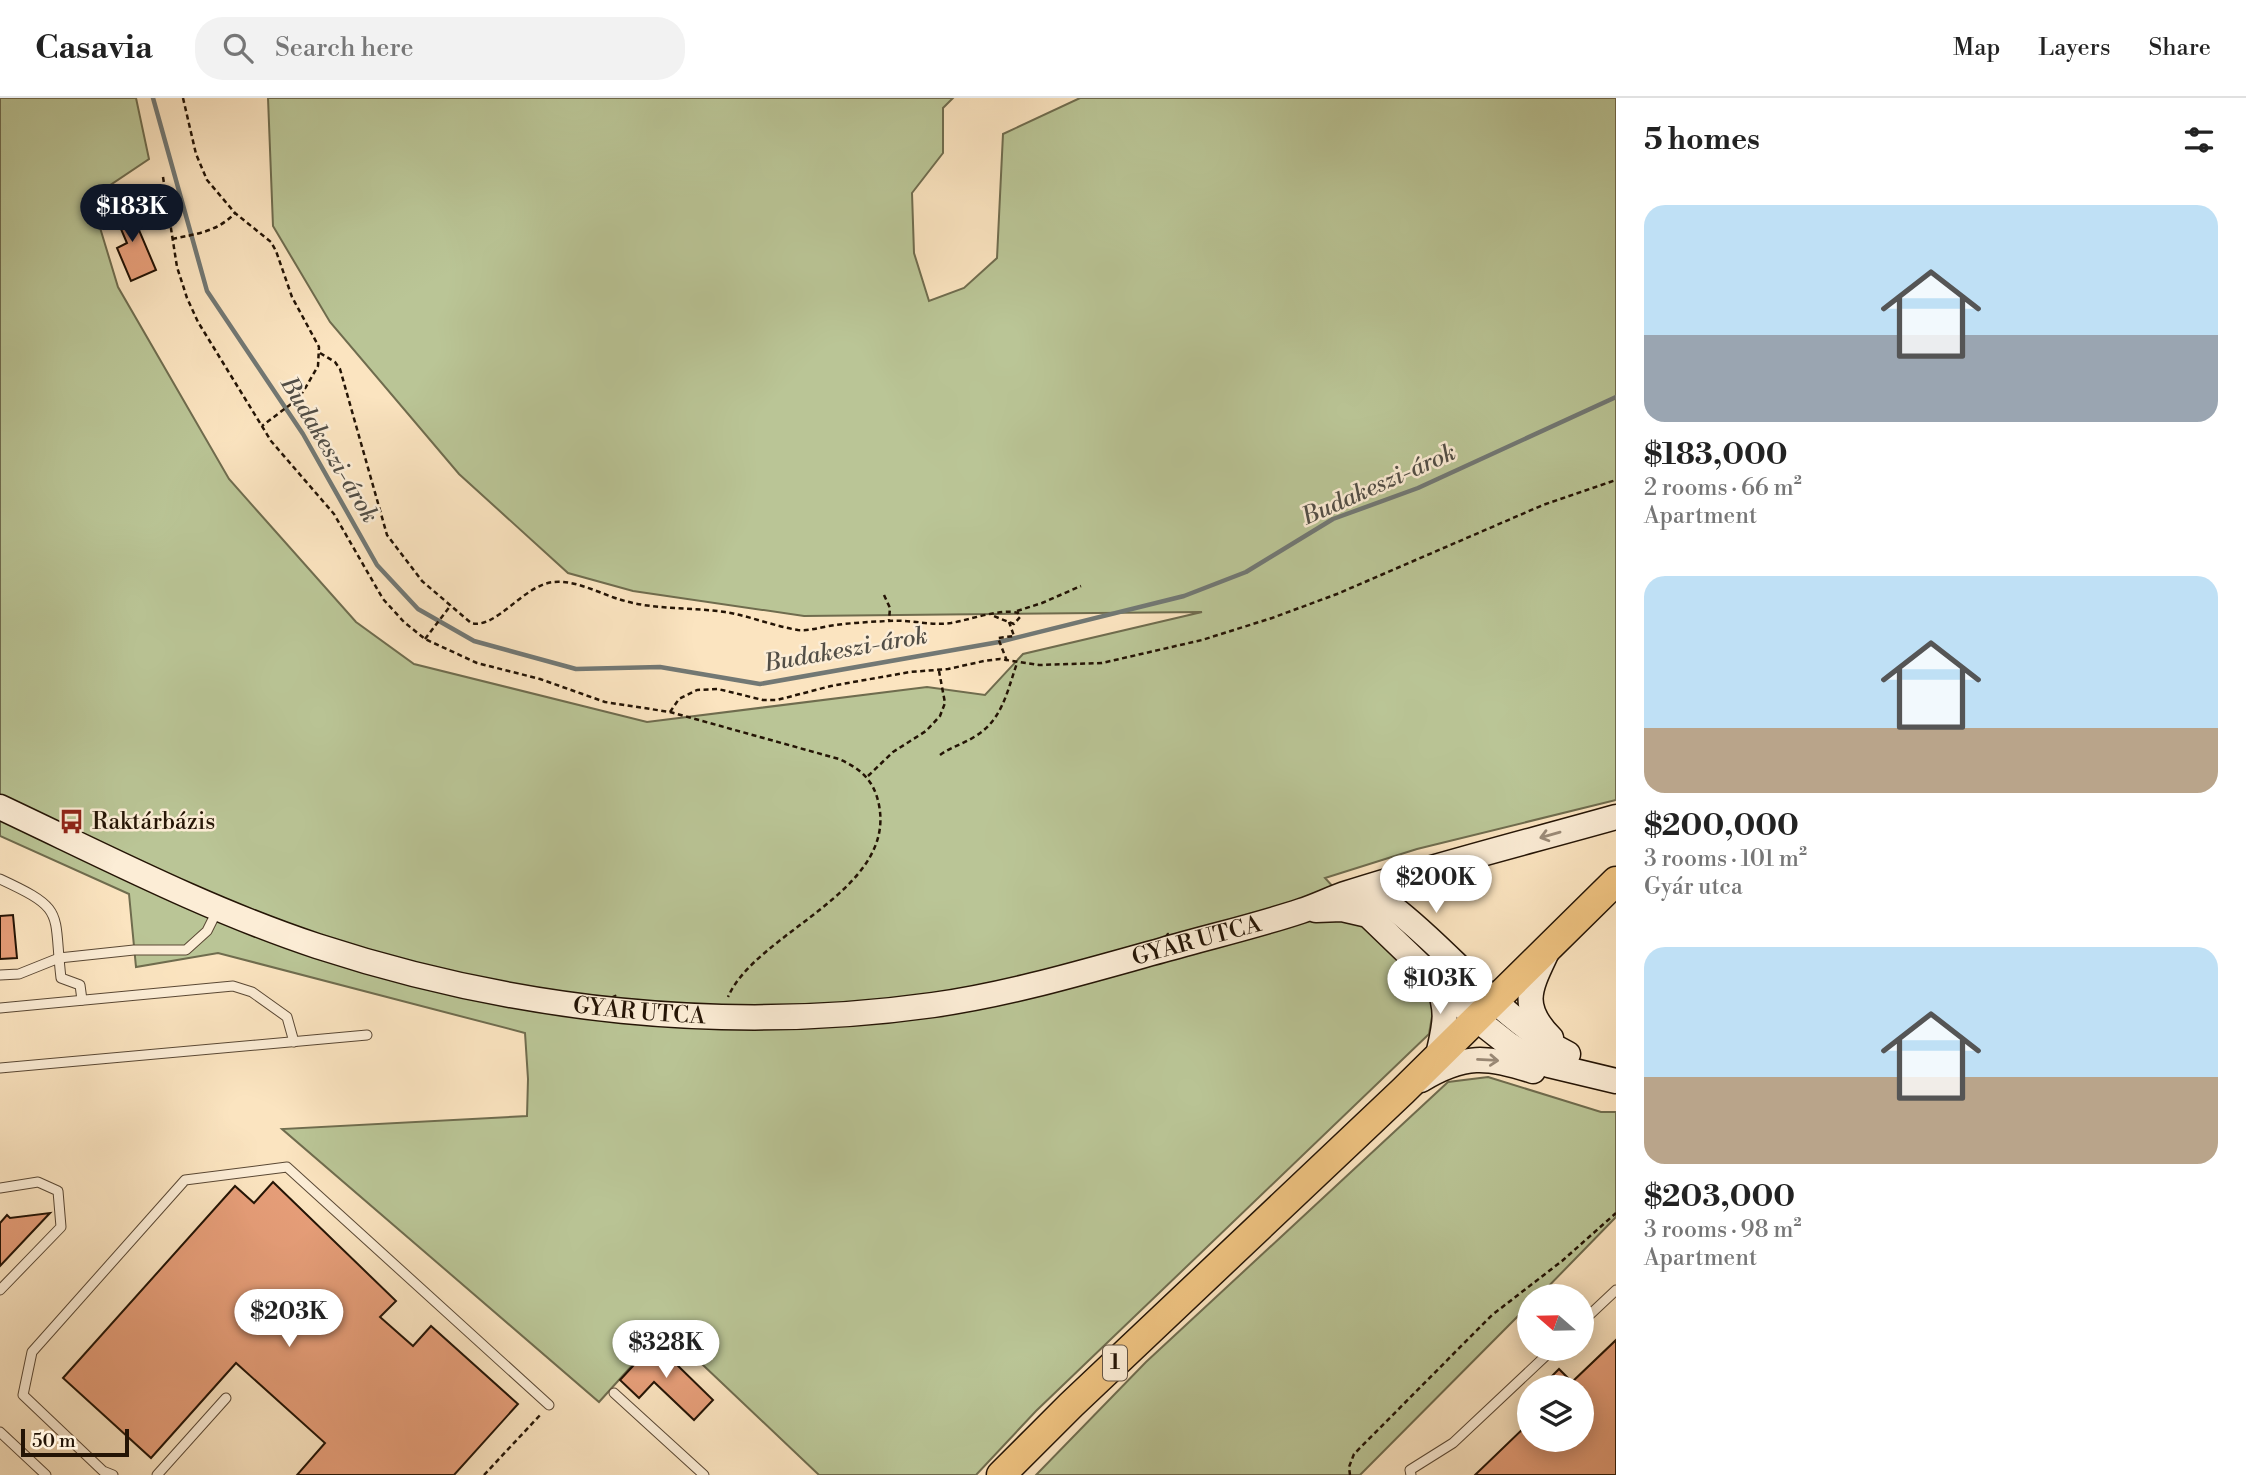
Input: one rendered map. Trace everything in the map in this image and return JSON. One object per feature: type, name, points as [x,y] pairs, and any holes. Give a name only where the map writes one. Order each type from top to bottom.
[{"type":"main road","name":"GYÁR UTCA","points":[[0,807],[218,908],[314,945],[367,961],[462,985],[576,1007],[673,1016],[767,1018],[851,1014],[948,1003],[1057,980],[1616,817]]},
{"type":"main road","name":"1","points":[[1001,1475],[1171,1309],[1403,1091],[1616,881]]},
{"type":"main road","points":[[1345,894],[1370,897],[1391,906],[1485,1010],[1508,1044],[1549,1065],[1616,1081]]},
{"type":"main road","name":"GYÁR UTCA","points":[[1301,911],[1342,909],[1368,915],[1437,981],[1485,1010]]},
{"type":"main road","points":[[1549,949],[1531,991],[1529,1003],[1537,1024],[1568,1054]]},
{"type":"main road","points":[[1437,981],[1445,1003],[1438,1055]]},
{"type":"main road","points":[[1485,1010],[1524,1028],[1542,1041],[1616,1081]]},
{"type":"main road","points":[[1403,1091],[1441,1068],[1487,1058],[1535,1072],[1582,1080],[1616,1081]]},
{"type":"lane","points":[[0,878],[40,899],[51,909],[58,926],[61,978],[80,985],[82,1000]]},
{"type":"lane","points":[[0,975],[19,974],[59,958],[134,950],[186,950],[208,931],[218,908]]},
{"type":"lane","points":[[0,1008],[233,986],[252,992],[287,1017],[294,1042]]},
{"type":"lane","points":[[0,1068],[367,1035]]},
{"type":"lane","points":[[113,1475],[103,1471],[23,1395],[32,1352],[185,1180],[287,1167],[549,1405]]},
{"type":"lane","points":[[0,1188],[38,1182],[58,1191],[61,1227],[0,1290]]},
{"type":"lane","points":[[1594,1311],[1616,1290]]},
{"type":"lane","points":[[1409,1474],[1453,1443],[1539,1362]]},
{"type":"lane","points":[[614,1393],[704,1475]]},
{"type":"lane","points":[[157,1475],[226,1398]]},
{"type":"lane","points":[[0,1432],[46,1475]]},
{"type":"path","points":[[183,98],[196,154],[207,180],[235,213],[266,237],[276,251],[292,297],[317,342],[320,353],[314,374],[295,401],[262,426]]},
{"type":"path","points":[[163,177],[177,267],[198,322],[278,451],[334,514],[383,599],[404,622],[425,639],[477,663],[540,678],[605,702],[670,712],[839,759],[867,776],[876,793],[880,811],[874,849],[864,866],[820,910],[744,973],[733,986],[722,1017]]},
{"type":"path","points":[[172,239],[219,227],[235,213]]},
{"type":"path","points":[[320,353],[335,362],[340,369],[387,535],[422,581],[471,623],[482,623],[541,584],[555,582],[571,583],[633,603],[723,612],[797,629],[814,630],[890,620],[939,624],[1014,611],[1042,603],[1082,586]]},
{"type":"path","points":[[670,712],[679,699],[697,690],[718,689],[763,700],[777,700],[831,686],[910,672],[939,671],[984,661],[1040,665],[1102,663],[1226,633],[1337,594],[1543,505],[1616,480]]},
{"type":"path","points":[[884,595],[890,608],[890,620]]},
{"type":"path","points":[[425,639],[451,605]]},
{"type":"path","points":[[991,615],[1016,623],[1019,620],[1018,613],[1014,611]]},
{"type":"path","points":[[1007,661],[998,638],[1014,636],[1009,622]]},
{"type":"path","points":[[940,755],[972,739],[993,722],[1001,709],[1017,663]]},
{"type":"path","points":[[867,776],[893,752],[926,731],[940,716],[945,703],[939,671]]},
{"type":"path","points":[[1350,1475],[1349,1467],[1354,1454],[1492,1315],[1562,1261],[1616,1213]]},
{"type":"path","points":[[484,1475],[549,1405]]},
{"type":"green space","points":[[0,98],[136,98],[149,159],[91,198],[118,287],[229,479],[356,622],[414,664],[647,722],[927,687],[985,695],[1023,654],[1202,612],[804,616],[633,591],[568,573],[459,474],[330,322],[273,226],[268,98],[953,98],[943,108],[943,153],[912,193],[914,253],[929,301],[964,288],[997,258],[1003,134],[1080,98],[1616,98],[1616,800],[1417,849],[1325,878],[1435,999],[1429,1034],[1036,1411],[976,1475],[819,1475],[665,1329],[599,1402],[282,1129],[527,1116],[525,1033],[218,953],[136,967],[129,894],[0,836]]},
{"type":"green space","points":[[1488,1077],[1601,1112],[1616,1112],[1616,1217],[1551,1284],[1517,1284],[1517,1317],[1360,1475],[1036,1475],[1146,1362],[1448,1082]]},
{"type":"building","points":[[120,197],[125,210],[130,209],[156,270],[131,281],[117,248],[127,243],[109,201]]},
{"type":"building","points":[[13,915],[17,958],[0,959],[0,916]]},
{"type":"building","points":[[273,1182],[396,1301],[380,1317],[413,1346],[431,1326],[518,1404],[454,1475],[297,1475],[325,1443],[236,1363],[151,1458],[63,1378],[235,1186],[254,1203]]},
{"type":"building","points":[[50,1213],[0,1266],[0,1223],[7,1215],[10,1218]]},
{"type":"building","points":[[657,1340],[675,1357],[672,1360],[713,1400],[694,1420],[654,1382],[639,1398],[620,1380]]},
{"type":"building","points":[[1616,1340],[1616,1475],[1475,1475],[1517,1435],[1517,1452],[1594,1452],[1594,1375],[1579,1375]]},
{"type":"building","points":[[1559,1369],[1565,1375],[1553,1375]]},
{"type":"waterway","name":"Budakeszi-árok","points":[[153,98],[207,291],[303,434],[377,565],[418,609],[474,641],[576,669],[660,667],[760,684],[999,642],[1184,596],[1246,572],[1333,519],[1418,488],[1616,397]]},
{"type":"place","name":"Raktárbázis","points":[[72,822]]}]
